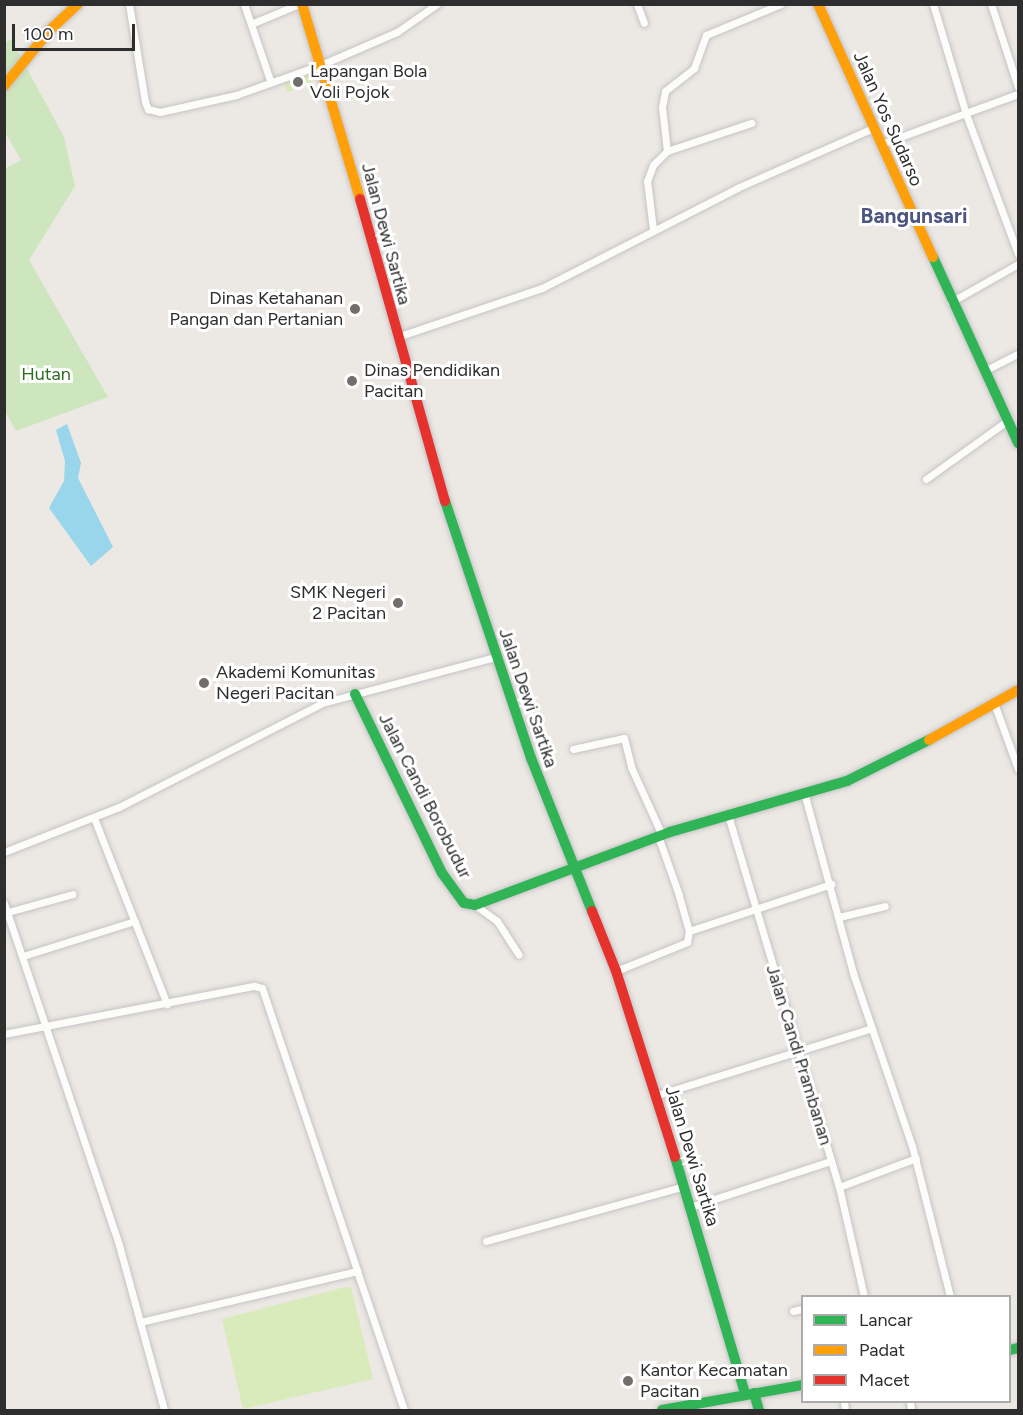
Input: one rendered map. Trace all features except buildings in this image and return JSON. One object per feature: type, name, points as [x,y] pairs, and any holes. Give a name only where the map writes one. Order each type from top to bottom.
[{"type":"street","points":[[4,86],[50,30],[78,4]]},
{"type":"street","points":[[129,4],[148,109],[160,112],[200,105],[323,64],[397,32],[437,4]]},
{"type":"street","points":[[244,4],[271,83]]},
{"type":"street","points":[[251,24],[301,4]]},
{"type":"street","name":"Jalan Dewi Sartika","points":[[301,4],[323,64],[397,338],[495,657],[573,868],[616,971],[657,1095],[749,1394],[759,1410]]},
{"type":"street","points":[[637,4],[644,23]]},
{"type":"street","points":[[667,151],[662,107],[665,91],[694,68],[706,35],[781,4]]},
{"type":"street","name":"Jalan Yos Sudarso","points":[[818,4],[951,302],[986,370],[1018,443]]},
{"type":"street","points":[[933,4],[966,114],[1018,254]]},
{"type":"street","points":[[991,4],[1018,87]]},
{"type":"street","points":[[881,144],[1018,94]]},
{"type":"street","points":[[653,229],[647,181],[653,165],[667,151],[751,123]]},
{"type":"street","points":[[397,338],[542,288],[653,229],[873,128]]},
{"type":"street","points":[[951,302],[1018,264]]},
{"type":"street","points":[[986,370],[1018,354]]},
{"type":"street","points":[[926,479],[1008,420]]},
{"type":"street","points":[[4,852],[94,818],[289,718],[355,694],[495,657]]},
{"type":"street","points":[[475,905],[660,836],[728,815],[805,796],[891,761],[1018,690]]},
{"type":"street","name":"Jalan Candi Borobudur","points":[[355,694],[442,873],[464,903],[475,905]]},
{"type":"street","points":[[994,703],[1018,769]]},
{"type":"street","points":[[573,749],[624,738],[631,767],[660,836],[688,931],[687,942],[677,948],[616,971]]},
{"type":"street","points":[[805,796],[872,1028],[916,1158],[950,1295]]},
{"type":"street","name":"Jalan Candi Prambanan","points":[[728,815],[755,912],[839,1187],[864,1295]]},
{"type":"street","points":[[94,818],[167,1004]]},
{"type":"street","points":[[688,931],[755,912],[831,884]]},
{"type":"street","points":[[8,912],[73,894]]},
{"type":"street","points":[[4,903],[48,1025],[165,1410]]},
{"type":"street","points":[[475,905],[497,921],[519,955]]},
{"type":"street","points":[[839,917],[885,906]]},
{"type":"street","points":[[23,956],[135,921]]},
{"type":"street","points":[[4,1034],[254,986],[262,988],[404,1410]]},
{"type":"street","points":[[657,1095],[872,1028]]},
{"type":"street","points":[[839,1187],[916,1158]]},
{"type":"street","points":[[690,1207],[831,1161]]},
{"type":"street","points":[[486,1241],[684,1186]]},
{"type":"street","points":[[140,1322],[357,1271]]},
{"type":"street","points":[[793,1311],[801,1310]]},
{"type":"street","points":[[662,1410],[801,1385]]},
{"type":"green space","name":"Hutan","points":[[11,39],[64,137],[75,186],[29,260],[108,397],[16,431],[4,409],[4,169],[21,160],[5,132],[5,43]]},
{"type":"green space","name":"Lapangan Bola Voli Pojok","points":[[308,72],[312,83],[288,92],[284,81]]},
{"type":"green space","points":[[351,1287],[373,1379],[243,1409],[222,1319]]},
{"type":"water","points":[[67,424],[81,463],[78,478],[113,547],[91,566],[49,508],[64,481],[65,461],[56,430]]},
{"type":"traffic: fast","points":[[933,257],[1018,443]]},
{"type":"traffic: fast","points":[[445,501],[531,758],[592,911]]},
{"type":"traffic: fast","points":[[355,694],[442,873],[464,903],[475,905],[670,832],[847,781],[929,740]]},
{"type":"traffic: fast","points":[[675,1157],[745,1394]]},
{"type":"traffic: fast","points":[[1011,1350],[1018,1348]]},
{"type":"traffic: fast","points":[[662,1410],[801,1385]]},
{"type":"traffic: fast","points":[[754,1393],[759,1410]]},
{"type":"traffic: slow","points":[[4,86],[50,30],[78,4]]},
{"type":"traffic: slow","points":[[302,4],[360,199]]},
{"type":"traffic: slow","points":[[818,4],[933,257]]},
{"type":"traffic: slow","points":[[929,740],[1018,690]]},
{"type":"traffic: jam","points":[[360,199],[445,501]]},
{"type":"traffic: jam","points":[[592,911],[616,971],[675,1157]]},
{"type":"place","name":"Lapangan Bola Voli Pojok","points":[[298,82]]},
{"type":"place","name":"Dinas Ketahanan Pangan dan Pertanian","points":[[355,309]]},
{"type":"place","name":"Dinas Pendidikan Pacitan","points":[[352,381]]},
{"type":"place","name":"SMK Negeri 2 Pacitan","points":[[398,603]]},
{"type":"place","name":"Akademi Komunitas Negeri Pacitan","points":[[204,683]]},
{"type":"place","name":"Kantor Kecamatan Pacitan","points":[[628,1381]]},
{"type":"district","name":"Bangunsari","points":[[914,216]]}]
